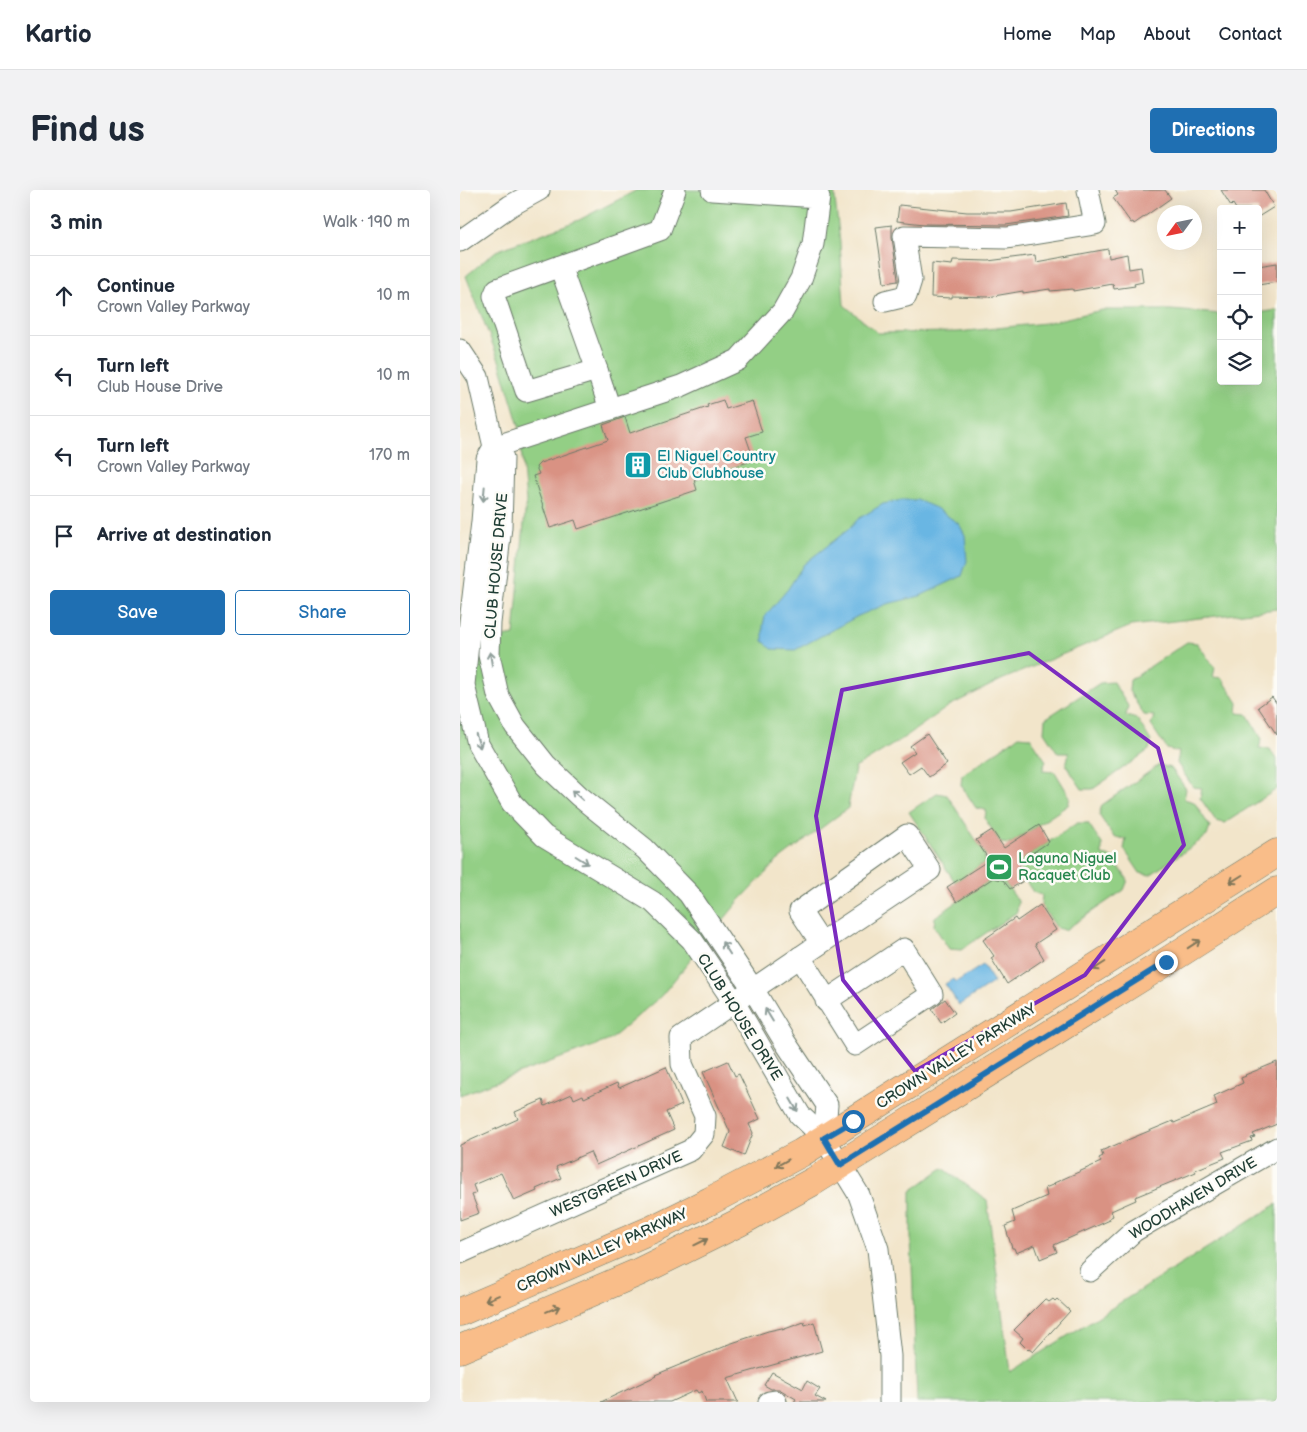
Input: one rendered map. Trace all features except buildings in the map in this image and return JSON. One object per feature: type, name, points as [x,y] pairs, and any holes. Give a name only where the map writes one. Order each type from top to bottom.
[{"type":"main road","name":"CROWN VALLEY PARKWAY","points":[[460,1312],[653,1230],[767,1171],[824,1138],[1277,853]]},
{"type":"main road","points":[[460,1349],[648,1268],[738,1223],[840,1165],[1158,968],[1277,891]]},
{"type":"street","points":[[460,241],[510,206],[539,190]]},
{"type":"street","points":[[596,370],[526,391],[494,296],[497,289],[660,230],[675,190]]},
{"type":"street","points":[[460,350],[478,377],[494,447],[681,386],[738,360],[783,311],[801,279],[814,244],[819,194],[712,190]]},
{"type":"street","points":[[885,302],[906,296],[911,280],[904,236],[1007,238],[1095,224],[1088,190]]},
{"type":"street","points":[[560,266],[610,409]]},
{"type":"street","name":"CLUB HOUSE DRIVE","points":[[494,447],[487,459],[473,621],[464,685],[478,744],[512,804],[544,836],[653,902],[692,940],[734,1002],[800,1115],[824,1138],[859,1195],[878,1249],[890,1356],[890,1402]]},
{"type":"street","name":"CLUB HOUSE DRIVE","points":[[473,621],[489,655],[498,695],[515,726],[546,765],[579,796],[645,850],[689,894],[753,989],[785,1042],[827,1105],[824,1138]]},
{"type":"street","name":"WESTGREEN DRIVE","points":[[460,1253],[691,1150],[704,1134],[705,1116],[682,1064],[681,1038],[930,870],[907,835],[800,910],[821,943]]},
{"type":"street","points":[[800,957],[826,1001],[855,1045],[932,994],[904,949],[826,1001]]},
{"type":"street","name":"WOODHAVEN DRIVE","points":[[1090,1271],[1134,1231],[1277,1148]]},
{"type":"street","points":[[769,1402],[776,1402]]},
{"type":"highlighted area","points":[[1029,653],[1158,748],[1184,845],[1085,975],[915,1071],[843,980],[816,816],[842,690]]},
{"type":"green space","points":[[637,190],[834,190],[844,305],[878,333],[958,332],[1045,323],[1102,310],[1171,310],[1217,314],[1217,385],[1262,385],[1262,312],[1277,310],[1277,609],[1131,626],[1001,680],[949,706],[902,739],[855,768],[848,808],[776,862],[739,901],[661,996],[610,1040],[460,1095],[460,645],[514,635],[526,501],[519,426],[500,363],[466,276],[496,251],[579,220]]},
{"type":"green space","points":[[1187,642],[1197,643],[1215,668],[1213,677],[1222,678],[1238,703],[1237,713],[1247,714],[1262,739],[1259,748],[1270,749],[1277,761],[1277,789],[1225,823],[1216,821],[1200,798],[1202,788],[1193,787],[1177,763],[1179,752],[1167,749],[1151,725],[1154,716],[1144,715],[1129,691],[1130,680]]},
{"type":"green space","points":[[1113,682],[1128,706],[1126,716],[1137,719],[1151,741],[1149,750],[1093,789],[1082,789],[1066,765],[1069,753],[1058,753],[1044,732],[1045,719],[1100,683]]},
{"type":"green space","points":[[1019,736],[1030,737],[1046,761],[1042,771],[1055,772],[1070,797],[1068,805],[1010,844],[1001,843],[985,819],[986,810],[976,808],[961,785],[962,775]]},
{"type":"green space","points":[[1159,765],[1171,768],[1186,789],[1184,799],[1194,802],[1210,827],[1207,836],[1150,875],[1140,873],[1124,849],[1126,839],[1114,837],[1099,815],[1102,805]]},
{"type":"green space","points":[[937,793],[947,795],[985,854],[984,863],[955,882],[909,812]]},
{"type":"green space","points":[[1077,823],[1088,823],[1102,844],[1102,855],[1112,857],[1128,880],[1124,890],[1065,930],[1057,928],[1041,905],[1042,895],[1033,892],[1019,871],[1020,861]]},
{"type":"green space","points":[[993,878],[1003,880],[1018,901],[1017,912],[961,950],[949,949],[934,926],[935,917]]},
{"type":"green space","points":[[943,1168],[987,1200],[1010,1372],[1277,1204],[1277,1402],[917,1402],[911,1191]]},
{"type":"water","points":[[902,500],[917,500],[936,508],[959,524],[965,535],[967,561],[962,576],[920,596],[887,604],[858,616],[795,650],[772,649],[763,641],[765,616],[788,589],[804,564],[849,529],[858,519],[883,504]]},
{"type":"water","points":[[983,965],[994,982],[959,1005],[945,984],[953,979],[956,982]]},
{"type":"place","name":"El Niguel Country Club Clubhouse","points":[[638,465]]},
{"type":"place","name":"Laguna Niguel Racquet Club","points":[[999,867]]},
{"type":"route","points":[[853,1121],[824,1138],[840,1165],[1166,962]]}]
